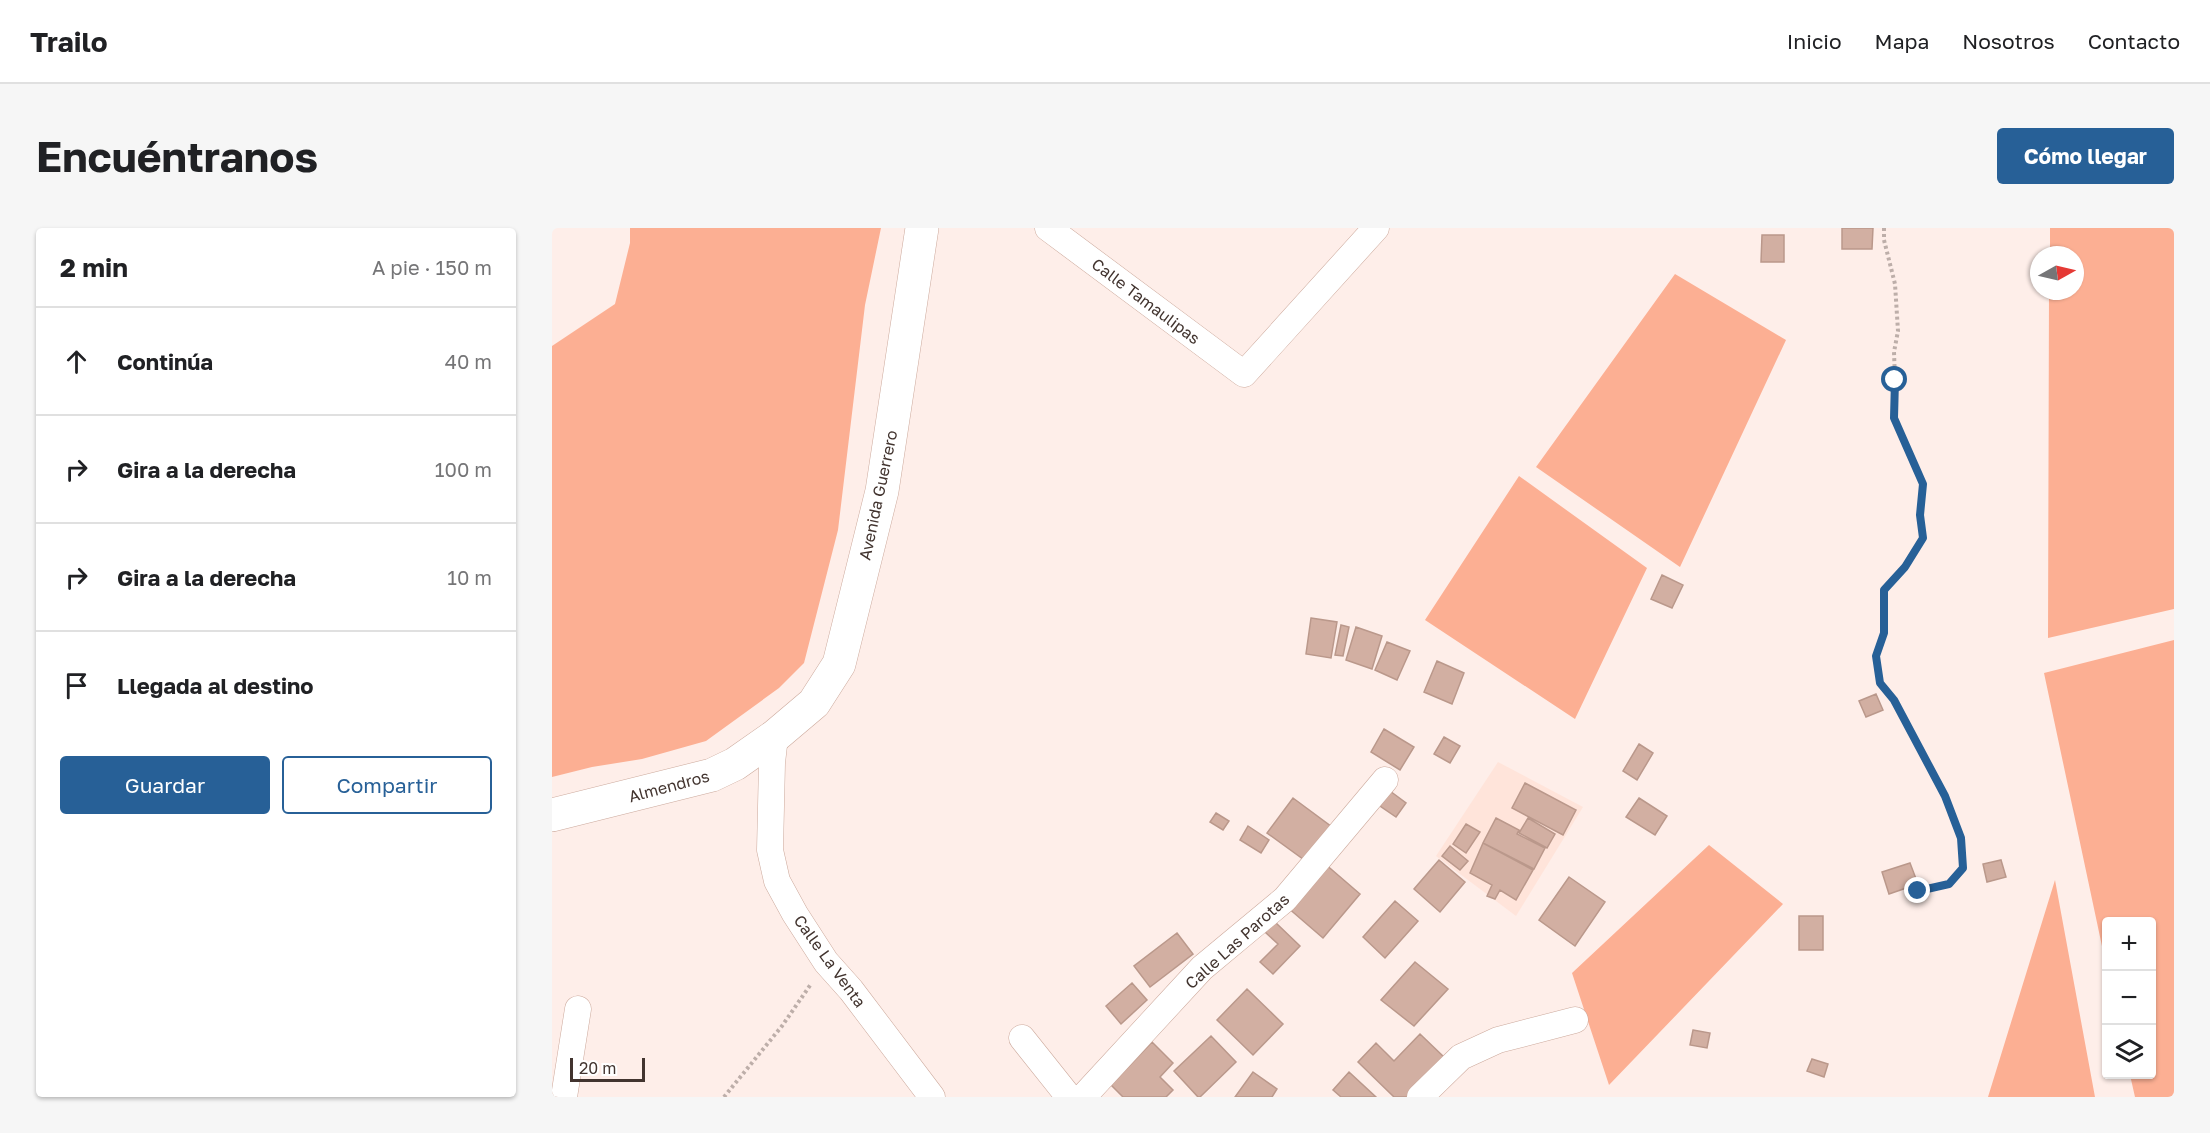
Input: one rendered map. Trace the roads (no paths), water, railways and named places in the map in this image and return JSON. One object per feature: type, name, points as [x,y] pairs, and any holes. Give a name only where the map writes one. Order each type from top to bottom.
[{"type":"street","name":"Avenida Guerrero","points":[[775,736],[814,704],[839,664],[882,491],[922,228]]},
{"type":"street","name":"Calle Tamaulipas","points":[[1048,228],[1244,374],[1376,228]]},
{"type":"street","name":"Almendros","points":[[552,815],[712,775],[735,764],[775,736]]},
{"type":"street","name":"Calle La Venta","points":[[775,736],[772,763],[770,850],[777,881],[826,962],[932,1097]]},
{"type":"street","name":"Calle Las Parotas","points":[[1083,1097],[1202,968],[1285,899],[1385,780]]},
{"type":"street","points":[[564,1097],[578,1009]]},
{"type":"street","points":[[1420,1097],[1461,1057],[1498,1040],[1575,1020]]},
{"type":"street","points":[[1022,1038],[1069,1097]]}]
